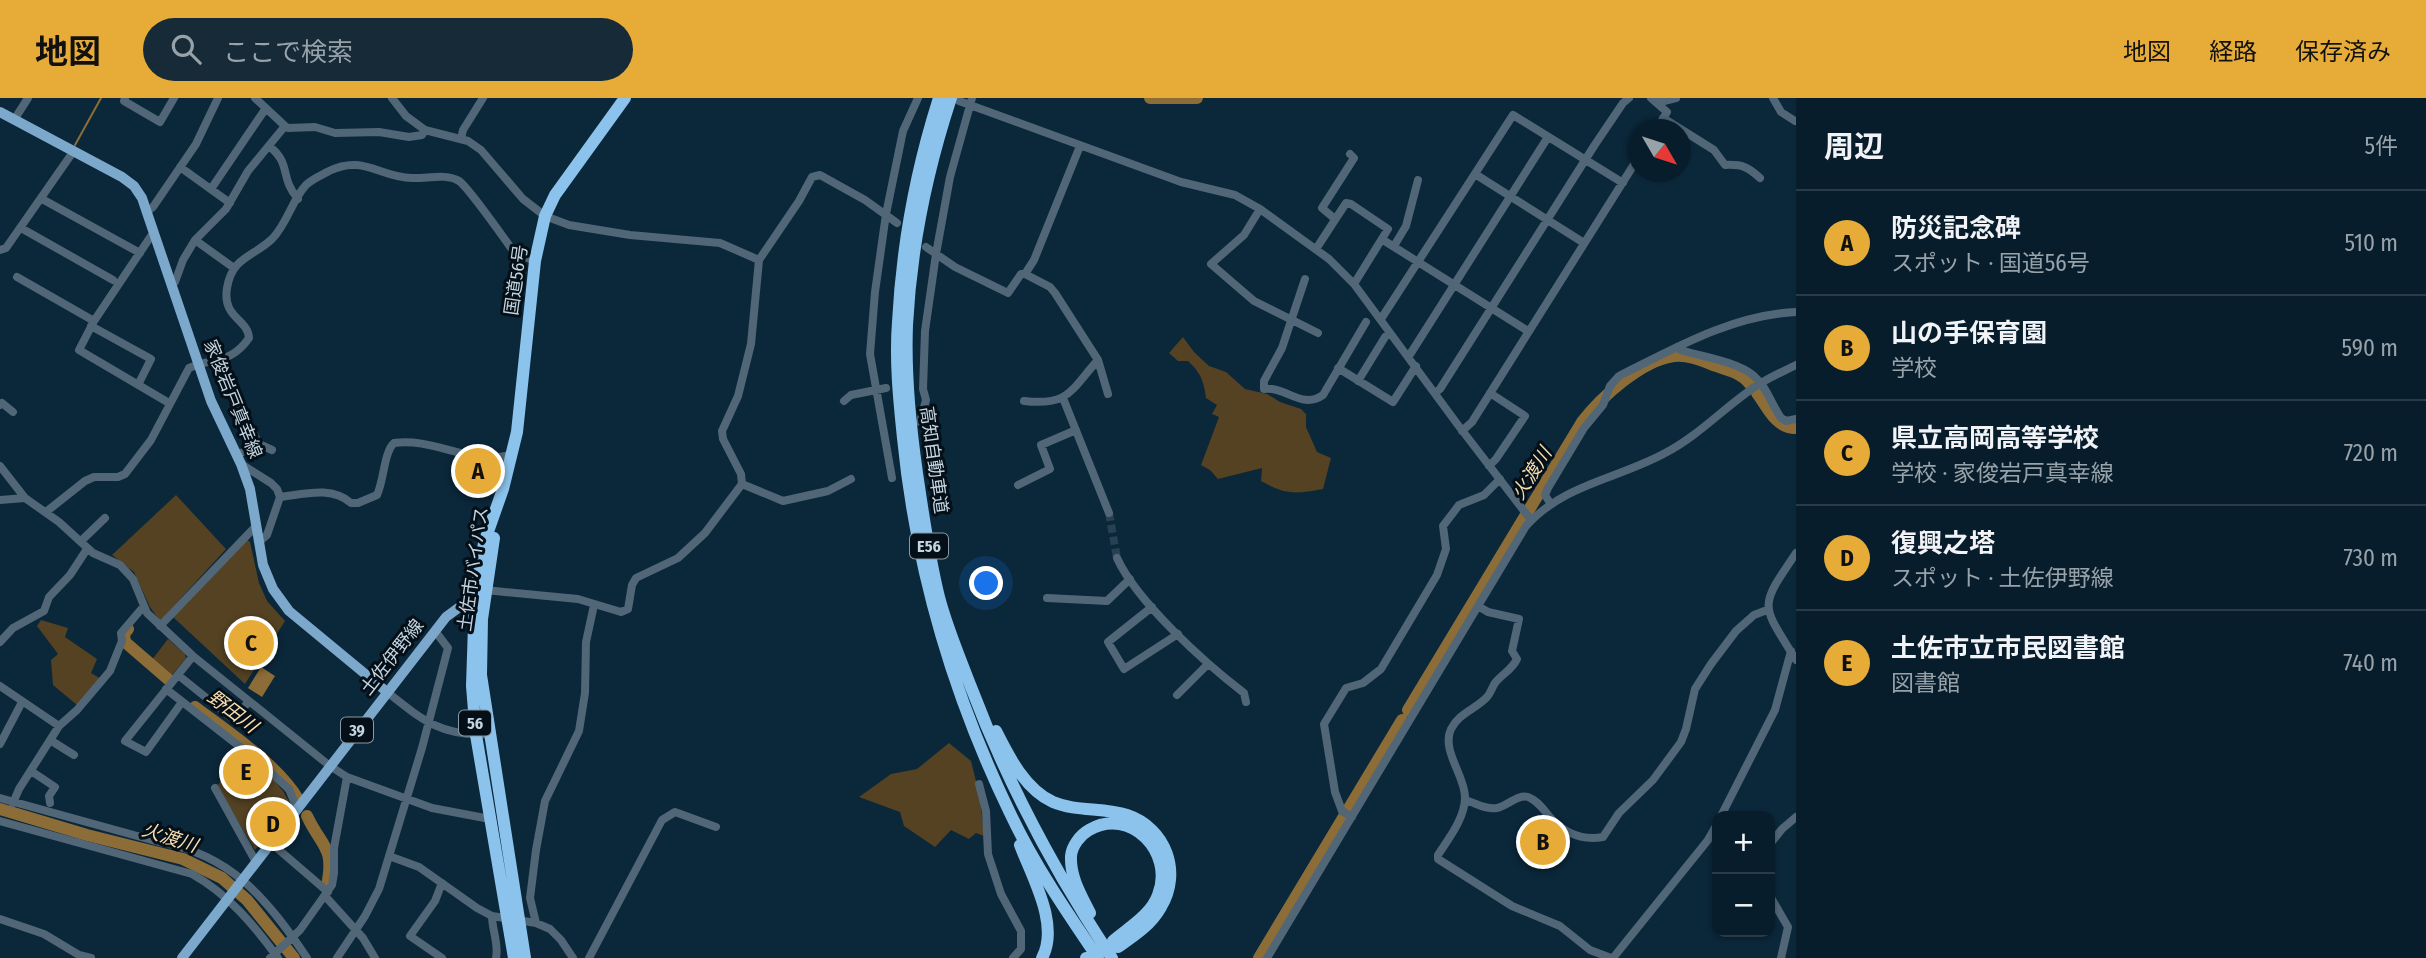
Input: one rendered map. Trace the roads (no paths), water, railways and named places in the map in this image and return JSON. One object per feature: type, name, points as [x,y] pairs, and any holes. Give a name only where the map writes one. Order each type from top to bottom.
[{"type":"highway","name":"国道56号","points":[[503,489],[517,432],[535,261],[545,216],[555,195],[625,98]]},
{"type":"highway","name":"高知自動車道","points":[[939,98],[915,187],[897,323],[899,398],[912,508],[931,603],[952,674],[978,743],[1010,815],[1036,862],[1098,958]]},
{"type":"highway","name":"高知自動車道","points":[[955,99],[926,189],[916,243],[907,325],[908,398],[922,507],[940,599],[990,738],[1023,809],[1079,909],[1114,951]]},
{"type":"highway","name":"土佐市バイパス","points":[[503,489],[480,592],[483,734],[490,819],[513,919],[525,958]]},
{"type":"highway","points":[[940,599],[992,724],[1007,754],[1034,788],[1053,802],[1125,814],[1143,822],[1164,845],[1171,871],[1168,892],[1151,922],[1114,951]]},
{"type":"highway","name":"土佐市バイパス","points":[[483,734],[513,919],[514,958]]},
{"type":"highway","points":[[1010,815],[1044,911],[1048,931],[1047,948],[1042,958]]},
{"type":"highway","points":[[1111,821],[1131,827],[1149,839],[1161,863],[1158,894],[1152,906],[1114,951],[1075,882],[1071,855],[1083,834],[1097,825],[1111,821]]},
{"type":"main road","name":"家俊岩戸真幸線","points":[[0,112],[134,186],[142,198],[211,401],[250,489],[263,565],[272,589],[289,611],[387,692]]},
{"type":"main road","name":"土佐伊野線","points":[[182,958],[446,617],[480,592]]},
{"type":"street","points":[[14,120],[28,98]]},
{"type":"street","points":[[125,98],[124,101],[160,122],[174,98]]},
{"type":"street","points":[[147,212],[196,144],[218,98]]},
{"type":"street","points":[[256,98],[288,128],[315,127],[335,133],[379,132],[409,137],[422,135],[425,130]]},
{"type":"street","points":[[392,98],[405,116],[425,130],[461,139],[481,150],[523,199],[545,216],[569,225],[630,235],[720,243],[758,260]]},
{"type":"street","points":[[461,139],[463,130],[483,98]]},
{"type":"street","points":[[892,478],[883,434],[882,388],[870,354],[886,214],[904,131],[918,98]]},
{"type":"street","points":[[1594,146],[1594,138],[1621,98]]},
{"type":"street","points":[[1435,393],[1585,159],[1629,98]]},
{"type":"street","points":[[1651,98],[1667,112],[1663,118],[1714,150],[1725,165],[1738,164],[1748,167],[1760,178]]},
{"type":"street","points":[[1659,98],[1664,101],[1676,98]]},
{"type":"street","points":[[1773,98],[1781,112],[1795,121]]},
{"type":"street","points":[[955,99],[971,101],[1080,146],[1181,182],[1235,195],[1260,209],[1316,249],[1335,264],[1381,319],[1528,516]]},
{"type":"street","points":[[920,422],[926,400],[923,388],[925,331],[936,254],[950,177],[971,101]]},
{"type":"street","points":[[211,189],[266,108]]},
{"type":"street","points":[[1381,319],[1513,115],[1623,183]]},
{"type":"street","points":[[171,285],[195,240],[230,203],[248,171],[285,125]]},
{"type":"street","points":[[1409,356],[1548,137]]},
{"type":"street","points":[[269,146],[284,160],[286,180],[298,199]]},
{"type":"street","points":[[1025,274],[1044,237],[1080,146]]},
{"type":"street","points":[[0,250],[6,248],[21,228],[73,152]]},
{"type":"street","points":[[1335,219],[1322,208],[1354,158],[1350,154]]},
{"type":"street","points":[[46,512],[85,481],[94,477],[118,477],[125,474],[151,440],[189,368],[230,357],[249,338],[249,332],[231,314],[226,302],[227,287],[234,268],[243,257],[258,250],[273,238],[306,185],[342,165],[380,169],[408,179],[450,177],[466,186],[516,253],[535,261]]},
{"type":"street","points":[[180,167],[230,203]]},
{"type":"street","points":[[1475,174],[1584,243]]},
{"type":"street","points":[[480,592],[578,599],[621,612],[628,609],[632,585],[636,578],[678,558],[705,533],[742,484],[741,474],[723,439],[722,431],[738,396],[751,344],[758,260],[799,201],[812,177],[820,175],[897,223]]},
{"type":"street","points":[[1462,430],[1472,422],[1628,175]]},
{"type":"street","points":[[1394,246],[1406,226],[1418,180]]},
{"type":"street","points":[[42,199],[140,253]]},
{"type":"street","points":[[1316,249],[1346,203],[1388,229],[1354,285]]},
{"type":"street","points":[[1260,209],[1244,235],[1211,264],[1254,301],[1318,333]]},
{"type":"street","points":[[21,228],[113,280]]},
{"type":"street","points":[[154,234],[150,236],[93,323],[79,350],[169,403]]},
{"type":"street","points":[[195,240],[234,268]]},
{"type":"street","points":[[1383,240],[1528,331]]},
{"type":"street","points":[[926,247],[955,267],[1007,293],[1021,274],[1050,287],[1098,360],[1108,394]]},
{"type":"street","points":[[17,277],[151,359],[138,385]]},
{"type":"street","points":[[1305,279],[1282,348],[1264,381],[1264,389],[1279,390],[1303,401],[1323,395],[1366,322]]},
{"type":"street","points":[[1550,503],[1545,495],[1548,488],[1619,376],[1712,331],[1757,318],[1796,312]]},
{"type":"street","points":[[1358,381],[1385,337]]},
{"type":"street","points":[[1677,347],[1753,374],[1781,418],[1786,421],[1796,419]]},
{"type":"street","points":[[1024,401],[1046,403],[1063,398],[1098,360]]},
{"type":"street","points":[[218,361],[259,444],[271,450]]},
{"type":"street","points":[[1267,958],[1478,606],[1528,516],[1567,493],[1666,453],[1693,436],[1760,383],[1796,365]]},
{"type":"street","points":[[1338,368],[1393,402],[1416,366]]},
{"type":"street","points":[[913,387],[923,388]]},
{"type":"street","points":[[844,401],[851,395],[882,388]]},
{"type":"street","points":[[1489,466],[1525,416],[1490,393]]},
{"type":"street","points":[[1063,398],[1109,513]]},
{"type":"street","points":[[0,405],[2,402],[13,412]]},
{"type":"street","points":[[1017,485],[1050,469],[1041,444],[1076,430]]},
{"type":"street","points":[[280,497],[331,492],[341,495],[351,503],[358,503],[377,495],[389,448],[394,443],[422,444],[466,456],[494,458],[513,454]]},
{"type":"street","points":[[259,444],[239,460],[271,483],[280,497],[267,536],[259,542]]},
{"type":"street","points":[[0,466],[25,498],[46,512],[87,549],[120,565],[133,579],[147,613],[160,626],[193,656],[330,766],[347,776],[432,808],[490,819]]},
{"type":"street","points":[[742,484],[783,501],[828,491],[851,479]]},
{"type":"street","points":[[1352,817],[1342,811],[1335,792],[1324,724],[1328,714],[1346,688],[1363,683],[1381,669],[1437,575],[1446,549],[1443,526],[1460,505],[1484,495],[1500,479]]},
{"type":"street","points":[[0,500],[25,498]]},
{"type":"street","points":[[81,541],[105,518]]},
{"type":"street","points":[[160,626],[256,526]]},
{"type":"street","points":[[0,642],[13,628],[44,611],[49,597],[70,575],[87,549]]},
{"type":"street","points":[[1796,552],[1767,600],[1767,610],[1796,660]]},
{"type":"street","points":[[1117,558],[1152,607],[1208,664],[1244,693],[1246,702]]},
{"type":"street","points":[[1047,598],[1107,601],[1130,579]]},
{"type":"street","points":[[536,923],[530,898],[536,849],[548,794],[579,731],[585,692],[586,642],[594,605]]},
{"type":"street","points":[[13,803],[59,726],[77,710],[110,671],[122,641],[121,633],[144,606]]},
{"type":"street","points":[[1478,606],[1488,612],[1520,619],[1512,651],[1517,659],[1514,666],[1496,681],[1487,697],[1458,720],[1450,732],[1449,741],[1464,788],[1465,800],[1461,815],[1438,859],[1512,906],[1560,926],[1590,950],[1612,958],[1712,843]]},
{"type":"street","points":[[1152,607],[1108,642],[1124,669],[1178,634]]},
{"type":"street","points":[[1465,800],[1484,808],[1496,808],[1521,796],[1529,797],[1564,831],[1590,839],[1603,837],[1619,813],[1653,780],[1681,742],[1695,689],[1711,664],[1736,631],[1754,615],[1767,610]]},
{"type":"street","points":[[337,958],[356,931],[379,889],[389,856],[448,648],[435,631]]},
{"type":"street","points":[[1724,811],[1775,710],[1791,652]]},
{"type":"street","points":[[182,702],[146,752],[125,741],[193,656]]},
{"type":"street","points":[[1177,695],[1208,664]]},
{"type":"street","points":[[178,674],[253,757],[289,789],[297,809]]},
{"type":"street","points":[[0,686],[59,726]]},
{"type":"street","points":[[166,689],[182,702],[228,727]]},
{"type":"street","points":[[387,692],[447,731],[463,735],[483,734]]},
{"type":"street","points":[[228,727],[248,701]]},
{"type":"street","points":[[0,744],[3,733],[22,702]]},
{"type":"street","points":[[50,740],[74,755]]},
{"type":"street","points":[[31,772],[55,787],[49,796],[50,803]]},
{"type":"street","points":[[0,821],[192,874],[229,897],[275,955],[292,939],[332,885],[334,848],[347,776]]},
{"type":"street","points":[[979,784],[986,811],[988,853],[1001,894],[1021,931],[1021,949],[1013,958]]},
{"type":"street","points":[[215,788],[256,862]]},
{"type":"street","points":[[0,798],[181,846],[205,855],[242,881],[307,958]]},
{"type":"street","points":[[589,958],[662,820],[675,812],[716,827]]},
{"type":"street","points":[[1775,838],[1796,817]]},
{"type":"street","points":[[271,843],[326,894],[374,958]]},
{"type":"street","points":[[389,856],[419,867],[492,916],[536,923],[550,929],[573,958]]},
{"type":"street","points":[[442,883],[435,901],[410,936],[442,958]]},
{"type":"street","points":[[1775,905],[1788,927],[1781,958]]},
{"type":"street","points":[[492,916],[492,929],[498,949],[496,958]]},
{"type":"street","points":[[0,919],[44,934],[78,956],[91,958]]},
{"type":"waterway","points":[[75,145],[101,98]]},
{"type":"waterway","points":[[1150,98],[1197,98]]},
{"type":"waterway","name":"火渡川","points":[[1408,710],[1582,422],[1600,402],[1636,372],[1649,364],[1674,356],[1701,360],[1738,374],[1749,383]]},
{"type":"waterway","name":"火渡川","points":[[1757,393],[1777,420],[1787,427],[1796,426]]},
{"type":"waterway","name":"野田川","points":[[128,629],[124,634],[125,642],[169,680]]},
{"type":"waterway","name":"野田川","points":[[195,707],[265,761],[298,799]]},
{"type":"waterway","name":"火渡川","points":[[1259,958],[1402,720]]},
{"type":"waterway","name":"火渡川","points":[[0,809],[87,835],[183,859],[222,878],[247,900],[294,958]]},
{"type":"waterway","name":"野田川","points":[[307,816],[326,848],[329,863],[327,886]]},
{"type":"tunnel","points":[[1109,513],[1117,558]]},
{"type":"place","name":"防災記念碑","points":[[478,471]]},
{"type":"place","name":"県立高岡高等学校","points":[[251,643]]},
{"type":"place","name":"土佐市立市民図書館","points":[[246,772]]},
{"type":"place","name":"復興之塔","points":[[273,824]]},
{"type":"place","name":"山の手保育園","points":[[1543,842]]}]
